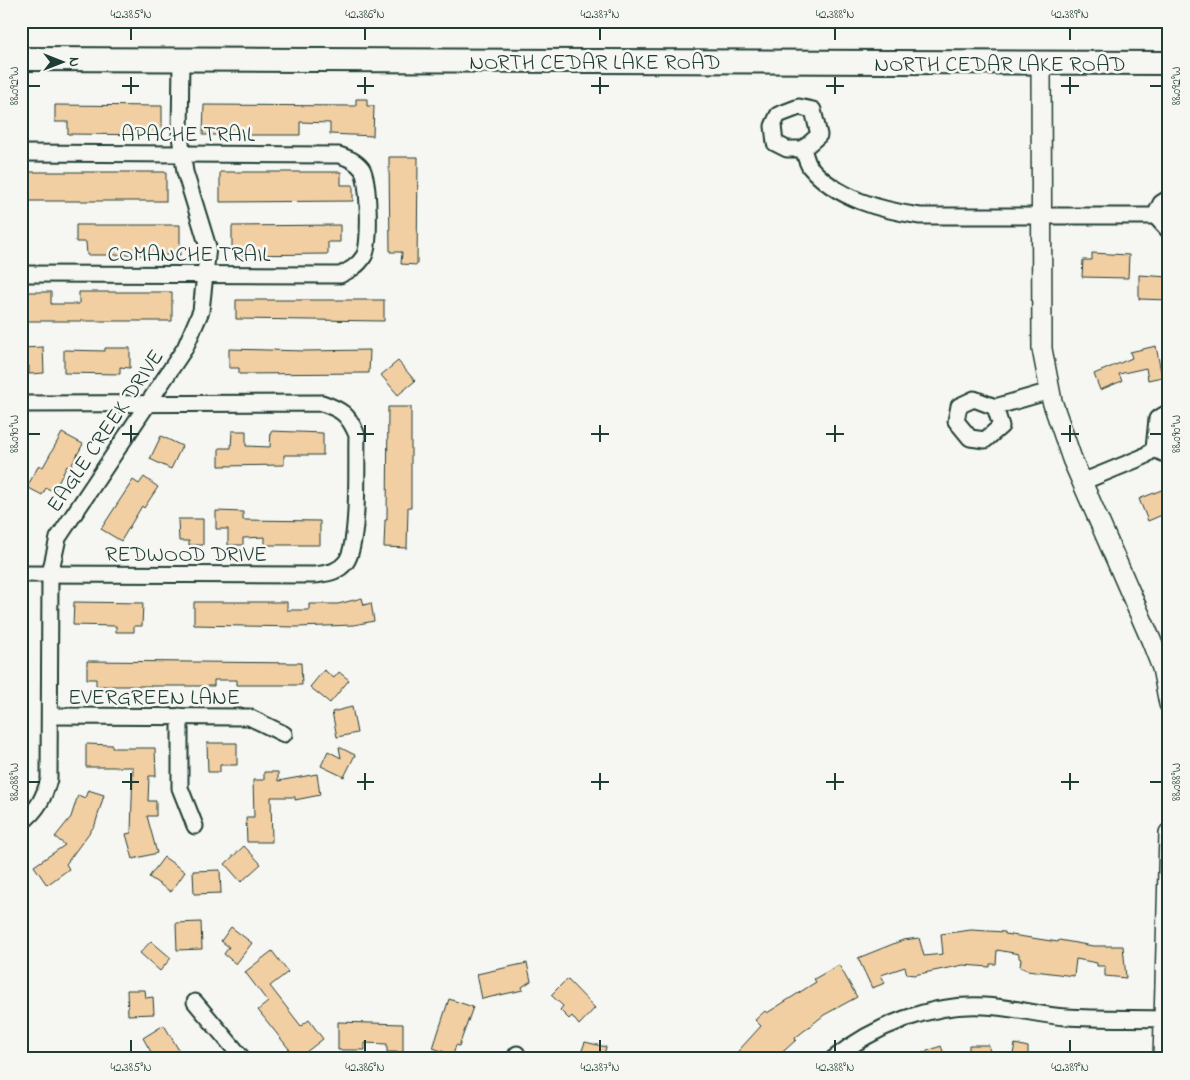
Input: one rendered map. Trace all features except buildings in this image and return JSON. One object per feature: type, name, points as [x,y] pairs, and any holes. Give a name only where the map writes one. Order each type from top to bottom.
[{"type":"main road","name":"NORTH CEDAR LAKE ROAD","points":[[21,59],[1169,63]]},
{"type":"street","name":"EAGLE CREEK DRIVE","points":[[21,823],[31,815],[44,796],[48,779],[50,574],[58,538],[185,348],[201,311],[208,247],[185,172],[182,154],[180,136],[181,59]]},
{"type":"street","points":[[1041,63],[1040,217],[1042,349],[1050,391],[1072,459],[1162,668],[1169,704]]},
{"type":"street","points":[[803,149],[810,167],[831,184],[858,201],[884,211],[920,216],[1154,216],[1169,231]]},
{"type":"street","name":"APACHE TRAIL","points":[[21,153],[339,155],[353,161],[362,170],[366,180],[368,238],[365,255],[354,268]]},
{"type":"street","points":[[1154,216],[1161,203],[1169,198]]},
{"type":"street","name":"COMANCHE TRAIL","points":[[21,274],[340,275],[354,268]]},
{"type":"street","points":[[995,407],[1050,391]]},
{"type":"street","name":"REDWOOD DRIVE","points":[[21,574],[315,575],[336,572],[346,561],[354,544],[356,435],[351,422],[340,410],[322,403],[146,405]]},
{"type":"street","points":[[21,404],[146,405]]},
{"type":"street","points":[[1082,482],[1143,457],[1154,449],[1157,419],[1169,412]]},
{"type":"street","points":[[1154,449],[1169,456]]},
{"type":"street","name":"EVERGREEN LANE","points":[[50,716],[248,717],[284,734]]},
{"type":"street","points":[[180,716],[180,788],[196,826]]},
{"type":"street","points":[[1163,1059],[1167,1019],[1169,833]]},
{"type":"street","points":[[196,1002],[243,1059]]},
{"type":"street","points":[[833,1059],[847,1048],[884,1027],[914,1016],[947,1008],[982,1006],[1066,1017],[1167,1019]]}]
